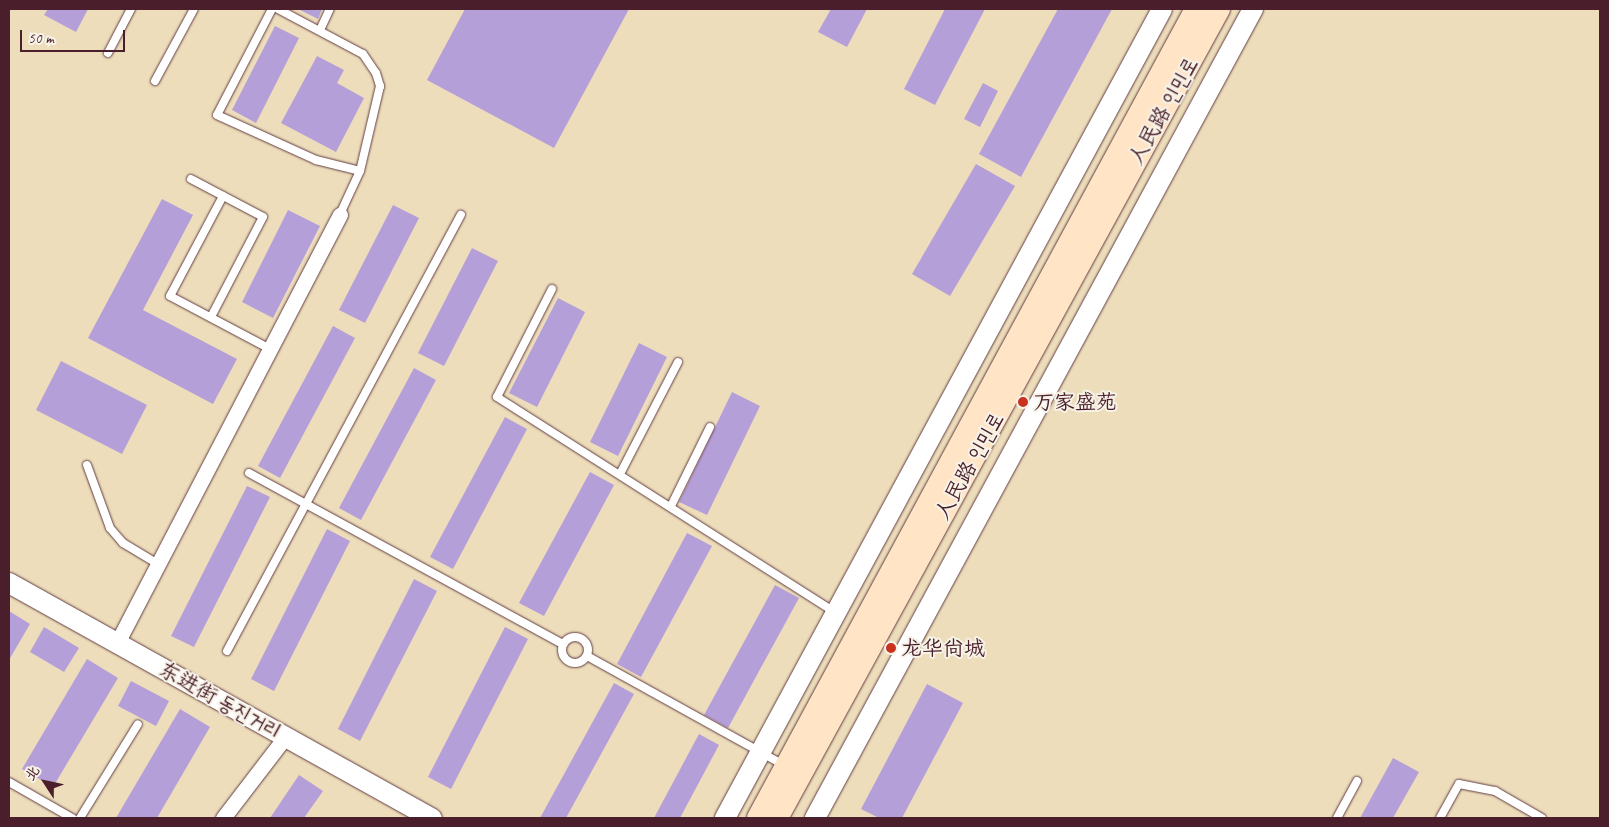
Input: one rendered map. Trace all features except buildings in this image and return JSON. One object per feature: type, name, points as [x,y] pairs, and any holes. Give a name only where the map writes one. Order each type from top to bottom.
[{"type":"main road","name":"人民路 인민로","points":[[758,818],[1196,9]]},
{"type":"main road","name":"人民路 인민로","points":[[777,818],[1218,9]]},
{"type":"street","points":[[725,818],[1162,9]]},
{"type":"street","points":[[815,818],[1253,9]]},
{"type":"street","points":[[117,643],[340,214]]},
{"type":"street","name":"东进街 동진거리","points":[[9,583],[432,818]]},
{"type":"street","points":[[223,818],[286,736]]},
{"type":"lane","points":[[108,53],[131,9]]},
{"type":"lane","points":[[155,81],[194,9]]},
{"type":"lane","points":[[272,9],[216,115],[316,160],[360,171]]},
{"type":"lane","points":[[278,9],[363,54],[376,73],[380,86],[360,171],[340,214]]},
{"type":"lane","points":[[320,30],[330,9]]},
{"type":"lane","points":[[191,179],[263,217],[211,317]]},
{"type":"lane","points":[[223,196],[170,296],[270,349]]},
{"type":"lane","points":[[227,651],[461,215]]},
{"type":"lane","points":[[552,289],[497,397],[671,506],[836,613]]},
{"type":"lane","points":[[620,474],[678,362]]},
{"type":"lane","points":[[671,506],[710,427]]},
{"type":"lane","points":[[87,466],[110,528],[124,543],[158,564]]},
{"type":"lane","points":[[249,473],[563,644]]},
{"type":"lane","points":[[570,638],[583,640],[588,647],[587,656],[582,662],[569,662],[562,652],[563,644],[570,638]]},
{"type":"lane","points":[[587,656],[786,766]]},
{"type":"lane","points":[[80,818],[138,724]]},
{"type":"lane","points":[[1337,818],[1357,781]]},
{"type":"lane","points":[[9,782],[72,818]]},
{"type":"lane","points":[[1440,818],[1459,784],[1496,791],[1542,818]]},
{"type":"place","name":"万家盛苑","points":[[1023,402]]},
{"type":"place","name":"龙华尚城","points":[[891,648]]}]
